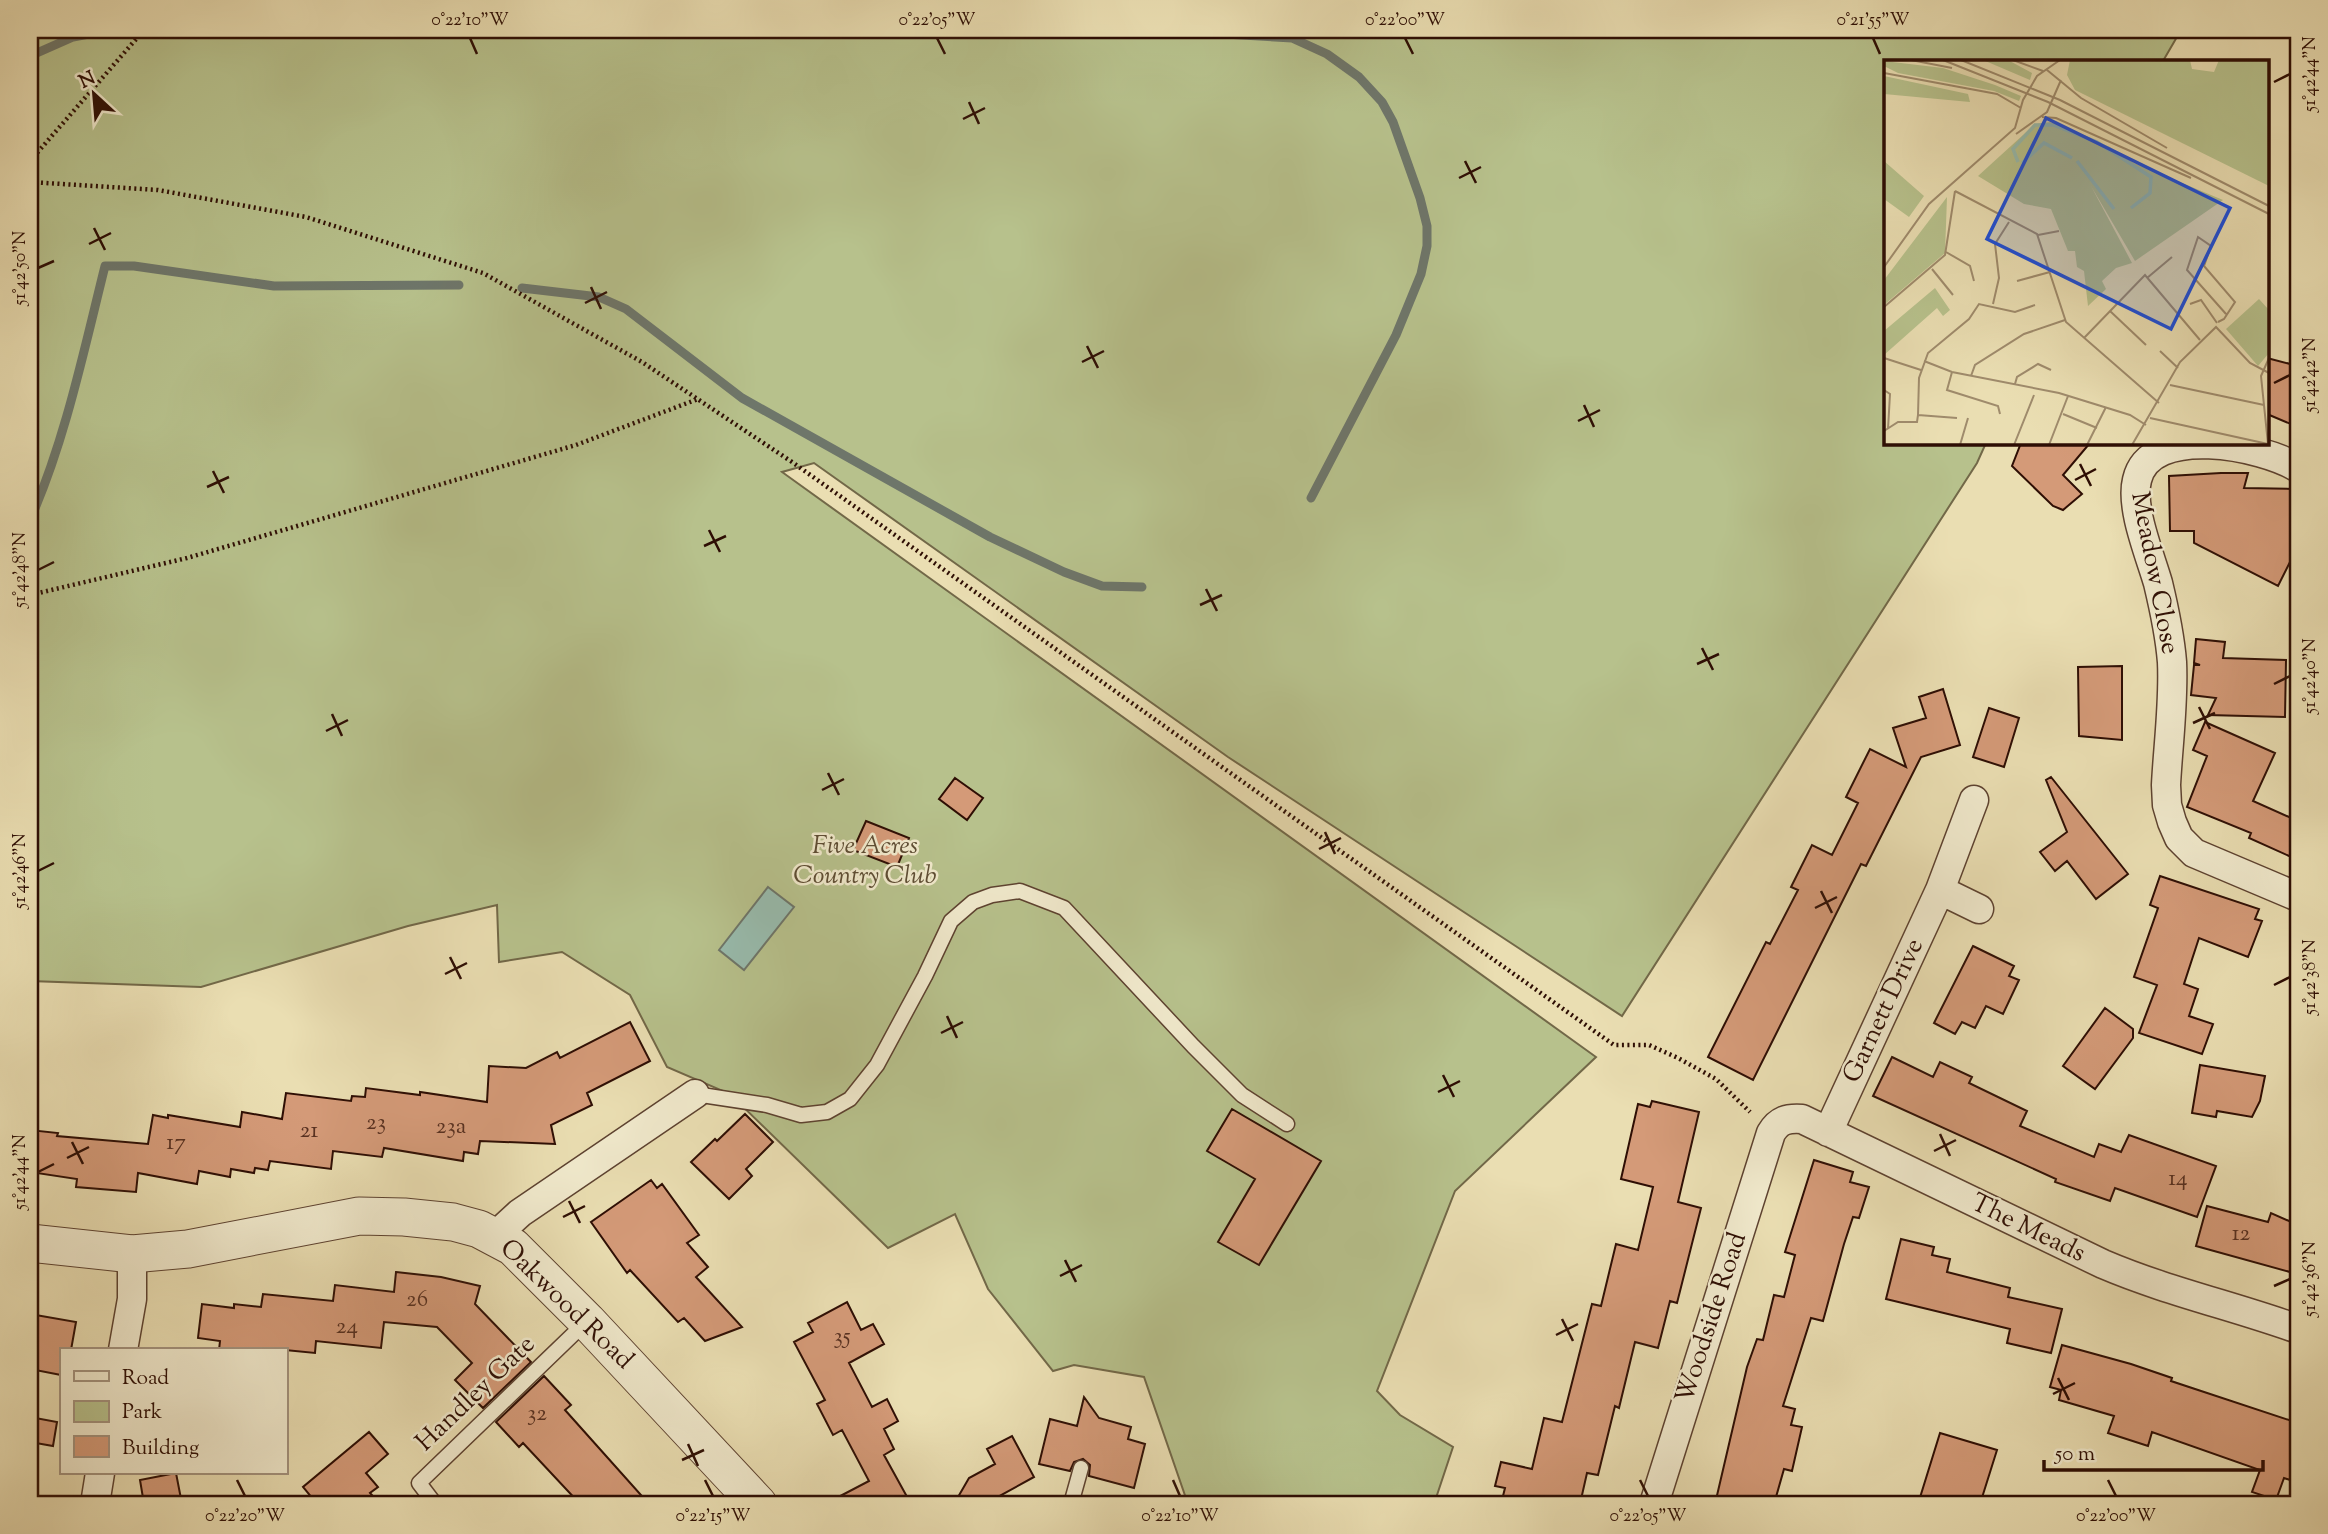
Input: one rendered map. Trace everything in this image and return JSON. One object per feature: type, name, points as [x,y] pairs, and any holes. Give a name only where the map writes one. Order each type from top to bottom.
[{"type":"street","name":"Meadow Close","points":[[2298,468],[2278,457],[2246,450],[2200,444],[2180,446],[2153,454],[2142,464],[2135,489],[2136,506],[2159,588],[2172,661],[2166,805],[2172,822],[2179,838],[2194,853],[2298,897]]},
{"type":"street","name":"Garnett Drive","points":[[1828,1132],[1940,890],[1973,800]]},
{"type":"street","points":[[1940,890],[1979,909]]},
{"type":"street","points":[[495,1236],[520,1213],[695,1094]]},
{"type":"street","name":"The Meads","points":[[1771,1133],[1777,1123],[1788,1118],[1801,1119],[2144,1282],[2244,1310],[2298,1329]]},
{"type":"street","name":"Woodside Road","points":[[1654,1504],[1771,1133]]},
{"type":"street","name":"Oakwood Road","points":[[30,1243],[132,1254],[188,1249],[359,1216],[453,1222],[495,1236],[513,1247],[587,1321],[758,1504]]},
{"type":"street","points":[[123,1348],[132,1299],[132,1254]]},
{"type":"street","points":[[95,1504],[100,1474]]},
{"type":"lane","points":[[695,1094],[767,1105],[801,1115],[827,1111],[850,1099],[877,1065],[925,976],[951,920],[973,902],[992,895],[1020,891],[1064,908],[1242,1095],[1287,1124]]},
{"type":"lane","name":"Handley Gate","points":[[435,1504],[419,1483],[587,1321]]},
{"type":"lane","points":[[1071,1504],[1081,1468]]},
{"type":"path","points":[[30,161],[144,30]]},
{"type":"path","points":[[30,182],[158,190],[306,217],[483,273],[642,362],[698,399],[792,462],[1614,1045],[1648,1045],[1716,1079],[1771,1133]]},
{"type":"path","points":[[30,595],[187,558],[536,457],[576,445],[698,399]]},
{"type":"green space","name":"Five Acres Country Club","points":[[45,30],[2181,30],[2164,60],[1884,60],[1884,444],[1986,444],[1977,463],[1622,1016],[1228,757],[814,463],[782,472],[1596,1057],[1455,1191],[1377,1391],[1400,1415],[1453,1447],[1434,1504],[1188,1504],[1144,1377],[1074,1365],[1053,1371],[988,1289],[955,1214],[888,1248],[730,1094],[667,1067],[630,995],[562,952],[499,962],[497,905],[408,926],[201,987],[30,981],[30,37]]},
{"type":"shaded area","points":[[768,887],[794,907],[744,970],[719,950]]},
{"type":"building","points":[[2268,358],[2298,366],[2298,427],[2268,414]]},
{"type":"building","points":[[2021,444],[2089,444],[2063,475],[2082,494],[2063,510],[2053,506],[2012,466]]},
{"type":"building","points":[[2248,473],[2244,488],[2295,489],[2293,556],[2278,586],[2194,543],[2194,531],[2170,531],[2169,476]]},
{"type":"building","points":[[2196,639],[2225,642],[2223,658],[2286,660],[2285,717],[2208,715],[2216,698],[2191,695],[2194,665],[2200,665],[2194,663]]},
{"type":"building","points":[[2122,666],[2122,740],[2079,736],[2078,667]]},
{"type":"building","points":[[1943,689],[1960,745],[1921,757],[1866,866],[1861,864],[1753,1080],[1708,1057],[1766,942],[1770,944],[1798,890],[1791,887],[1812,845],[1832,855],[1858,803],[1846,797],[1870,749],[1906,767],[1893,728],[1926,718],[1919,697]]},
{"type":"building","points":[[1989,708],[2019,718],[2004,767],[1973,757]]},
{"type":"building","points":[[2205,722],[2275,753],[2253,801],[2298,821],[2298,860],[2249,838],[2251,833],[2187,807],[2207,756],[2193,750]]},
{"type":"building","points":[[2051,777],[2128,874],[2096,899],[2067,861],[2055,871],[2040,852],[2067,832],[2046,780]]},
{"type":"building","points":[[955,778],[983,798],[967,820],[939,799]]},
{"type":"building","points":[[866,821],[909,838],[897,867],[853,850]]},
{"type":"building","points":[[2160,876],[2259,909],[2255,919],[2262,921],[2248,957],[2199,938],[2184,984],[2198,989],[2189,1016],[2213,1024],[2202,1054],[2139,1033],[2157,985],[2134,977],[2158,908],[2150,905]]},
{"type":"building","points":[[1973,946],[2014,966],[2009,976],[2019,980],[2003,1014],[1986,1006],[1975,1028],[1962,1022],[1955,1034],[1934,1023]]},
{"type":"building","points":[[2105,1008],[2133,1029],[2133,1038],[2095,1089],[2063,1066]]},
{"type":"building","points":[[630,1022],[650,1061],[587,1093],[592,1105],[551,1125],[555,1144],[480,1141],[478,1154],[464,1152],[463,1161],[384,1148],[382,1157],[333,1151],[331,1169],[270,1161],[268,1170],[255,1168],[254,1173],[231,1169],[230,1177],[199,1171],[197,1184],[138,1173],[136,1192],[76,1187],[77,1179],[30,1172],[30,1130],[58,1133],[57,1136],[148,1144],[153,1115],[240,1127],[242,1112],[282,1119],[286,1093],[351,1101],[352,1096],[365,1097],[366,1088],[420,1095],[420,1092],[487,1102],[489,1066],[526,1068],[557,1052],[560,1058]]},
{"type":"building","points":[[1892,1057],[1933,1077],[1940,1062],[1972,1077],[1969,1083],[2027,1111],[2020,1126],[2094,1157],[2099,1144],[2121,1152],[2129,1135],[2216,1166],[2197,1217],[2115,1188],[2110,1201],[2055,1182],[2056,1179],[1873,1096]]},
{"type":"building","points":[[2200,1065],[2265,1076],[2260,1101],[2252,1117],[2217,1111],[2216,1117],[2192,1113]]},
{"type":"building","points":[[1652,1101],[1699,1112],[1678,1202],[1701,1208],[1677,1303],[1670,1301],[1658,1348],[1635,1342],[1619,1408],[1615,1406],[1598,1475],[1587,1473],[1580,1504],[1501,1504],[1505,1488],[1495,1486],[1501,1462],[1532,1469],[1544,1418],[1562,1422],[1592,1304],[1601,1306],[1616,1244],[1638,1250],[1653,1187],[1621,1179],[1638,1104],[1650,1107]]},
{"type":"building","points":[[1232,1109],[1321,1161],[1259,1265],[1218,1242],[1255,1179],[1207,1151]]},
{"type":"building","points":[[745,1114],[773,1142],[746,1169],[752,1176],[729,1199],[691,1162]]},
{"type":"building","points":[[1814,1160],[1853,1172],[1850,1182],[1869,1187],[1859,1218],[1853,1217],[1823,1321],[1811,1318],[1783,1406],[1795,1409],[1791,1425],[1802,1427],[1792,1471],[1784,1469],[1774,1504],[1715,1504],[1747,1367],[1757,1339],[1763,1340],[1774,1295],[1784,1297],[1795,1255],[1785,1252]]},
{"type":"building","points":[[651,1180],[657,1188],[662,1184],[699,1235],[687,1243],[708,1267],[696,1277],[742,1327],[705,1341],[684,1318],[678,1322],[630,1270],[627,1273],[591,1222]]},
{"type":"building","points":[[2207,1206],[2268,1222],[2271,1213],[2298,1225],[2298,1269],[2293,1266],[2290,1272],[2196,1246]]},
{"type":"building","points":[[1901,1239],[1934,1247],[1932,1255],[1950,1259],[1947,1272],[2010,1288],[2008,1297],[2062,1309],[2051,1353],[2007,1343],[2010,1329],[1886,1299]]},
{"type":"building","points":[[396,1272],[441,1277],[480,1286],[475,1304],[531,1362],[483,1408],[455,1380],[472,1363],[437,1327],[384,1322],[381,1348],[316,1341],[315,1353],[287,1350],[287,1348],[219,1348],[220,1341],[198,1338],[202,1304],[234,1308],[234,1304],[261,1307],[263,1294],[333,1301],[335,1285],[394,1292]]},
{"type":"building","points":[[847,1302],[861,1330],[873,1324],[884,1344],[849,1363],[872,1407],[887,1399],[898,1421],[884,1429],[894,1449],[884,1455],[911,1504],[825,1504],[869,1481],[842,1430],[833,1435],[817,1404],[825,1400],[794,1342],[813,1332],[808,1323]]},
{"type":"building","points":[[30,1314],[76,1322],[71,1348],[60,1348],[60,1375],[30,1369]]},
{"type":"building","points":[[2062,1345],[2131,1364],[2172,1378],[2171,1381],[2298,1423],[2298,1465],[2293,1481],[2284,1478],[2276,1500],[2252,1492],[2260,1470],[2152,1432],[2148,1446],[2108,1433],[2114,1416],[2059,1400],[2061,1390],[2050,1387]]},
{"type":"building","points":[[544,1376],[571,1405],[565,1410],[649,1504],[580,1504],[523,1443],[519,1447],[496,1422]]},
{"type":"building","points":[[1084,1397],[1099,1418],[1131,1427],[1128,1439],[1145,1444],[1134,1488],[1089,1476],[1090,1465],[1083,1459],[1074,1462],[1070,1471],[1039,1464],[1050,1419],[1077,1426]]},
{"type":"building","points":[[30,1417],[57,1422],[53,1446],[30,1442]]},
{"type":"building","points":[[369,1432],[388,1454],[366,1473],[378,1487],[370,1493],[380,1504],[317,1504],[303,1487]]},
{"type":"building","points":[[1940,1433],[1997,1450],[1980,1504],[1918,1504]]},
{"type":"building","points":[[1012,1436],[1034,1477],[985,1504],[954,1504],[969,1478],[995,1464],[987,1449]]},
{"type":"building","points":[[176,1474],[182,1504],[144,1504],[140,1480]]},
{"type":"waterway","points":[[30,56],[73,37],[110,30]]},
{"type":"waterway","points":[[1156,30],[1292,38],[1327,54],[1359,77],[1382,102],[1393,122],[1420,198],[1427,226],[1427,246],[1421,274],[1396,335],[1311,498]]},
{"type":"waterway","points":[[30,520],[64,427],[105,266],[134,266],[274,286],[459,285]]},
{"type":"waterway","points":[[522,288],[599,297],[626,309],[742,398],[990,537],[1064,572],[1102,586],[1142,587]]}]
